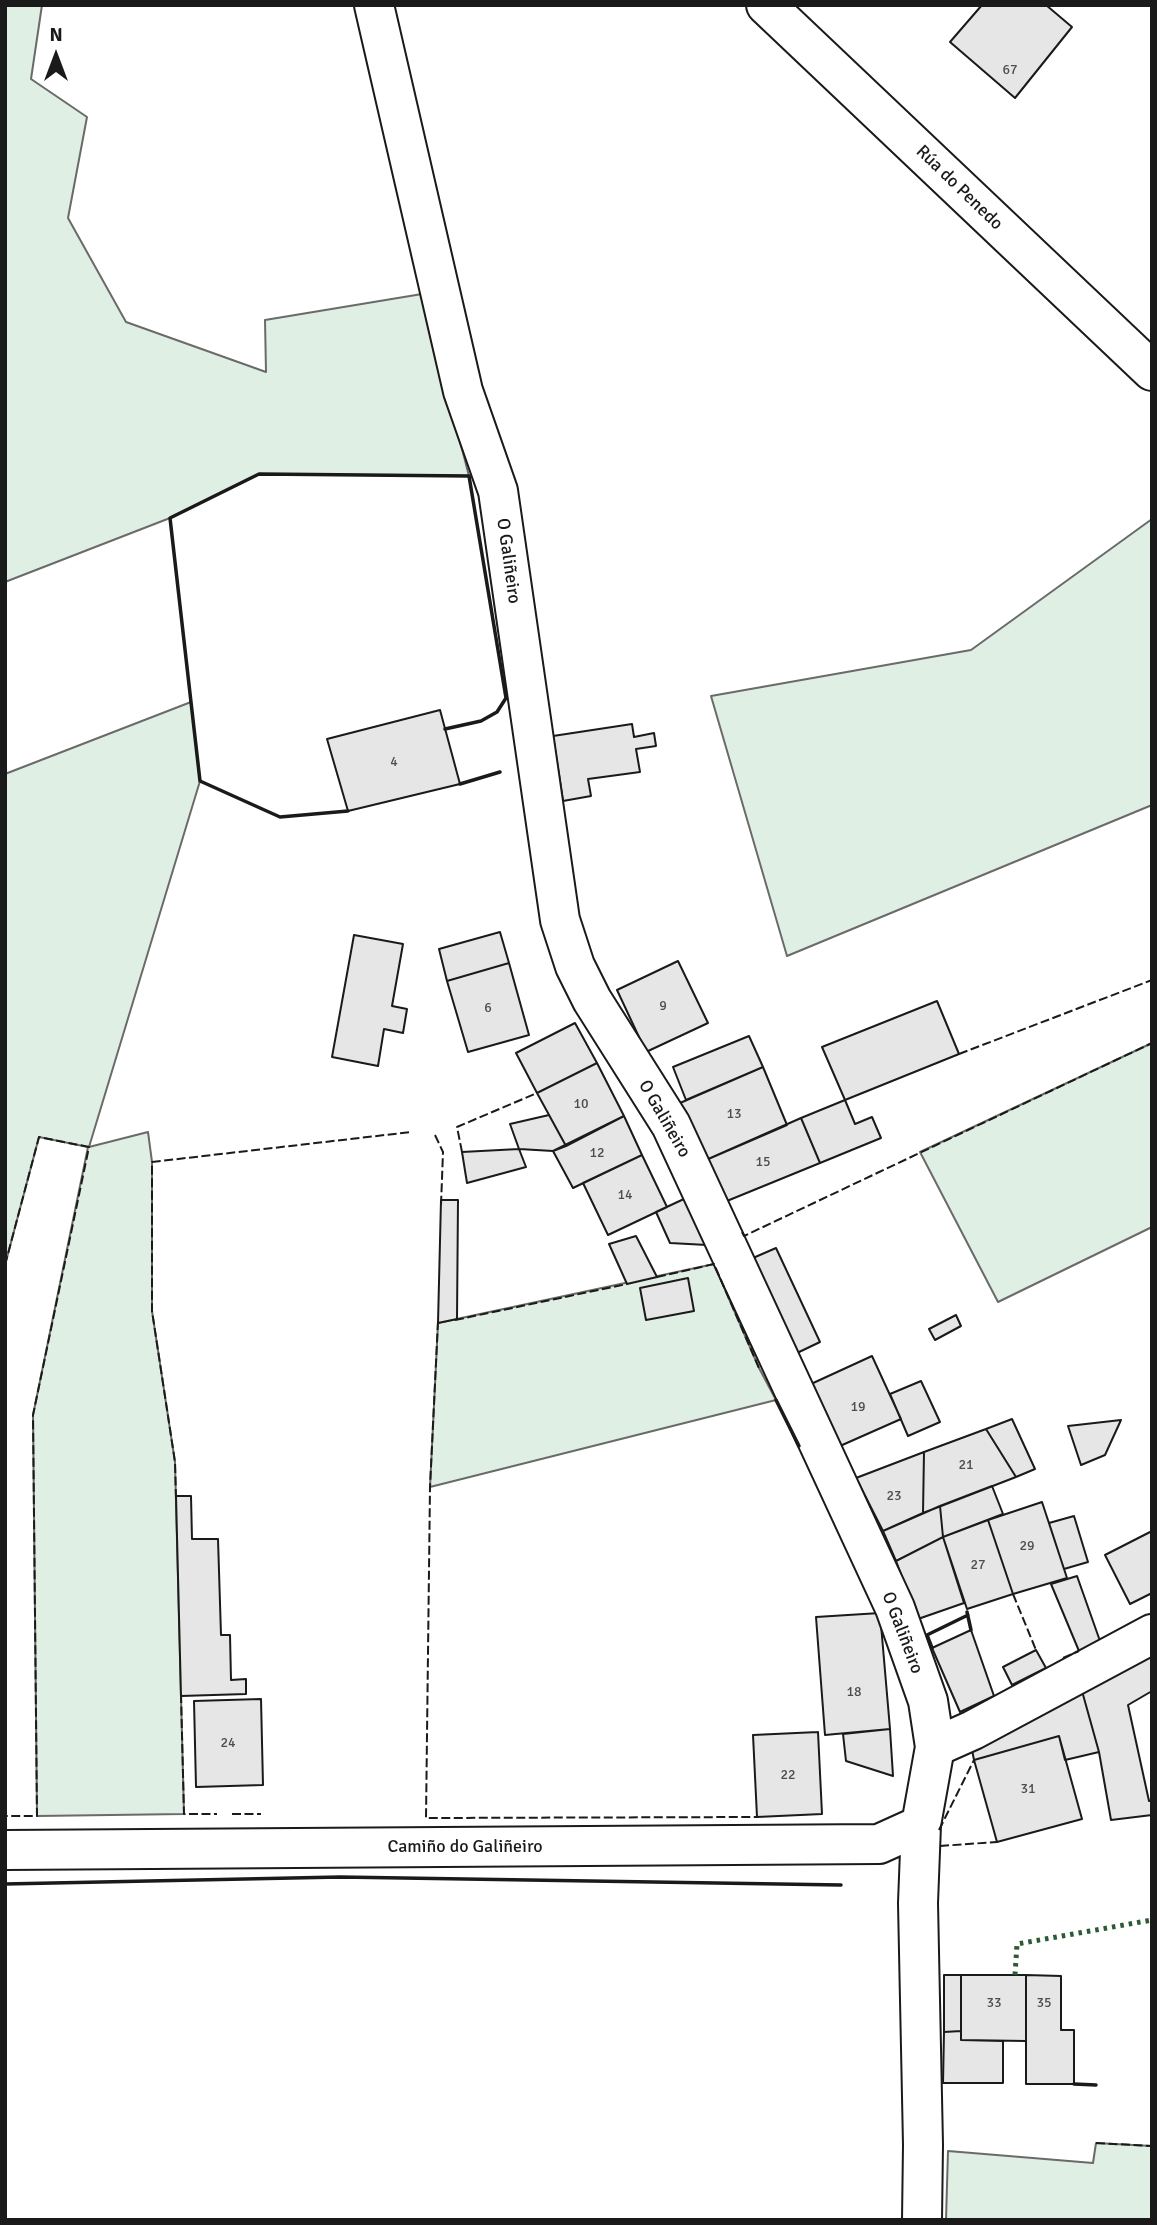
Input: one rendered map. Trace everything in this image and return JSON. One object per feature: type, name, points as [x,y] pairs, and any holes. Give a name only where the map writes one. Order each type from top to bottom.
[{"type":"street","name":"O Galiñeiro","points":[[374,5],[463,391],[498,491],[561,920],[575,966],[592,1000],[671,1125],[895,1608],[928,1701],[936,1747],[921,1825],[918,1903],[922,2220]]},
{"type":"street","name":"Rúa do Penedo","points":[[766,5],[1152,372]]},
{"type":"street","points":[[936,1747],[1152,1634]]},
{"type":"street","name":"Camiño do Galiñeiro","points":[[5,1850],[879,1844],[921,1825]]},
{"type":"green space","points":[[5,5],[42,5],[31,79],[87,117],[68,218],[126,322],[266,372],[265,320],[422,294],[469,476],[259,474],[170,518],[5,582]]},
{"type":"green space","points":[[1152,519],[1152,805],[787,956],[711,696],[971,650]]},
{"type":"green space","points":[[191,702],[200,781],[89,1147],[148,1132],[152,1162],[152,1311],[175,1462],[184,1814],[37,1816],[33,1415],[88,1147],[39,1137],[5,1265],[5,774]]},
{"type":"green space","points":[[1152,1043],[1152,1227],[998,1302],[920,1152]]},
{"type":"green space","points":[[714,1264],[759,1368],[776,1400],[430,1487],[438,1323]]},
{"type":"green space","points":[[1096,2143],[1152,2146],[1152,2220],[946,2220],[948,2151],[1093,2163]]},
{"type":"building","points":[[982,5],[1046,5],[1072,27],[1015,98],[950,42]]},
{"type":"building","points":[[440,710],[460,784],[348,811],[327,739]]},
{"type":"building","points":[[632,724],[634,737],[654,733],[656,746],[636,749],[640,772],[588,779],[591,796],[563,801],[553,736]]},
{"type":"building","points":[[500,932],[509,963],[447,981],[439,949]]},
{"type":"building","points":[[354,935],[403,944],[392,1006],[407,1009],[403,1033],[384,1029],[378,1066],[332,1057]]},
{"type":"building","points":[[678,961],[708,1023],[646,1052],[617,990]]},
{"type":"building","points":[[509,963],[529,1035],[468,1052],[447,981]]},
{"type":"building","points":[[937,1001],[959,1054],[845,1100],[822,1047]]},
{"type":"building","points":[[575,1023],[597,1063],[537,1093],[516,1053]]},
{"type":"building","points":[[749,1036],[763,1067],[686,1100],[673,1067]]},
{"type":"building","points":[[597,1063],[624,1116],[566,1146],[537,1093]]},
{"type":"building","points":[[763,1067],[787,1125],[706,1160],[680,1103]]},
{"type":"building","points":[[845,1100],[855,1124],[872,1117],[881,1138],[820,1163],[801,1118]]},
{"type":"building","points":[[549,1115],[566,1146],[553,1151],[519,1149],[510,1124]]},
{"type":"building","points":[[624,1116],[642,1155],[573,1188],[553,1151]]},
{"type":"building","points":[[801,1118],[820,1163],[722,1203],[706,1160]]},
{"type":"building","points":[[519,1149],[526,1167],[467,1183],[462,1152]]},
{"type":"building","points":[[642,1155],[667,1207],[608,1235],[583,1183]]},
{"type":"building","points":[[686,1198],[707,1245],[670,1243],[656,1212]]},
{"type":"building","points":[[441,1200],[458,1200],[457,1319],[438,1323]]},
{"type":"building","points":[[636,1236],[657,1277],[627,1284],[609,1244]]},
{"type":"building","points":[[776,1248],[820,1342],[797,1353],[753,1258]]},
{"type":"building","points":[[688,1278],[694,1311],[646,1320],[640,1288]]},
{"type":"building","points":[[956,1315],[961,1326],[935,1340],[929,1329]]},
{"type":"building","points":[[872,1356],[901,1419],[840,1446],[811,1384]]},
{"type":"building","points":[[921,1381],[940,1422],[908,1436],[890,1394]]},
{"type":"building","points":[[1012,1419],[1035,1469],[1016,1477],[986,1429]]},
{"type":"building","points":[[1121,1420],[1105,1455],[1081,1465],[1068,1426]]},
{"type":"building","points":[[986,1429],[1016,1477],[923,1513],[924,1452]]},
{"type":"building","points":[[924,1452],[923,1513],[883,1531],[856,1478]]},
{"type":"building","points":[[992,1486],[1003,1514],[943,1537],[940,1506]]},
{"type":"building","points":[[176,1496],[191,1496],[192,1539],[218,1539],[221,1635],[230,1635],[231,1680],[246,1679],[246,1694],[181,1696]]},
{"type":"building","points":[[1042,1502],[1067,1578],[1013,1594],[988,1520]]},
{"type":"building","points":[[940,1506],[943,1537],[896,1561],[883,1531]]},
{"type":"building","points":[[1074,1516],[1088,1562],[1064,1569],[1049,1523]]},
{"type":"building","points":[[988,1520],[1013,1594],[967,1609],[943,1537]]},
{"type":"building","points":[[1152,1531],[1152,1593],[1130,1604],[1105,1555]]},
{"type":"building","points":[[943,1537],[964,1603],[918,1619],[896,1561]]},
{"type":"building","points":[[1077,1576],[1100,1641],[1079,1651],[1051,1584]]},
{"type":"building","points":[[880,1613],[890,1729],[825,1735],[816,1617]]},
{"type":"building","points":[[971,1630],[994,1696],[960,1712],[932,1648]]},
{"type":"building","points":[[1152,1648],[1152,1691],[1128,1705],[1149,1801],[1152,1800],[1152,1815],[1111,1820],[1099,1752],[1082,1691]]},
{"type":"building","points":[[1036,1650],[1046,1668],[1012,1685],[1003,1667]]},
{"type":"building","points":[[1082,1691],[1099,1752],[1065,1760],[1059,1736],[974,1760],[972,1750]]},
{"type":"building","points":[[261,1699],[263,1785],[196,1787],[194,1701]]},
{"type":"building","points":[[890,1729],[893,1776],[846,1761],[843,1734]]},
{"type":"building","points":[[818,1732],[822,1814],[757,1817],[753,1735]]},
{"type":"building","points":[[1059,1736],[1082,1819],[997,1842],[974,1760]]},
{"type":"building","points":[[944,1975],[961,1975],[961,2031],[944,2032]]},
{"type":"building","points":[[961,1975],[1026,1975],[1026,2041],[961,2040]]},
{"type":"building","points":[[1026,1975],[1061,1976],[1061,2030],[1074,2030],[1074,2084],[1026,2084]]},
{"type":"building","points":[[961,2031],[961,2040],[1003,2041],[1003,2083],[943,2083],[944,2032]]},
{"type":"hedge","points":[[1015,1975],[1017,1944],[1152,1920]]},
{"type":"fence","points":[[959,1054],[1152,980]]},
{"type":"fence","points":[[742,1232],[744,1236],[1152,1043]]},
{"type":"fence","points":[[462,1152],[457,1127],[537,1093]]},
{"type":"fence","points":[[176,1498],[175,1462],[152,1311],[152,1162],[411,1132]]},
{"type":"fence","points":[[435,1135],[443,1152],[441,1205]]},
{"type":"fence","points":[[5,1265],[39,1137],[89,1147],[33,1415],[37,1816],[5,1816]]},
{"type":"fence","points":[[657,1277],[714,1264],[759,1368]]},
{"type":"fence","points":[[455,1320],[627,1284]]},
{"type":"fence","points":[[438,1321],[430,1487],[426,1818],[757,1817]]},
{"type":"fence","points":[[1013,1594],[1036,1650]]},
{"type":"fence","points":[[1063,1658],[1079,1651]]},
{"type":"fence","points":[[181,1694],[184,1814],[217,1814]]},
{"type":"fence","points":[[939,1830],[974,1760]]},
{"type":"fence","points":[[232,1814],[261,1814]]},
{"type":"fence","points":[[940,1846],[997,1842]]},
{"type":"fence","points":[[1096,2143],[1152,2146]]},
{"type":"wall","points":[[348,811],[280,817],[200,781],[170,518],[259,474],[469,476],[506,698],[497,712],[481,721],[445,729]]},
{"type":"wall","points":[[460,784],[500,772]]},
{"type":"wall","points":[[776,1400],[799,1446]]},
{"type":"wall","points":[[967,1612],[971,1630]]},
{"type":"wall","points":[[932,1648],[927,1635],[968,1615]]},
{"type":"wall","points":[[5,1884],[340,1877],[841,1885]]},
{"type":"wall","points":[[1074,2084],[1096,2085]]}]
